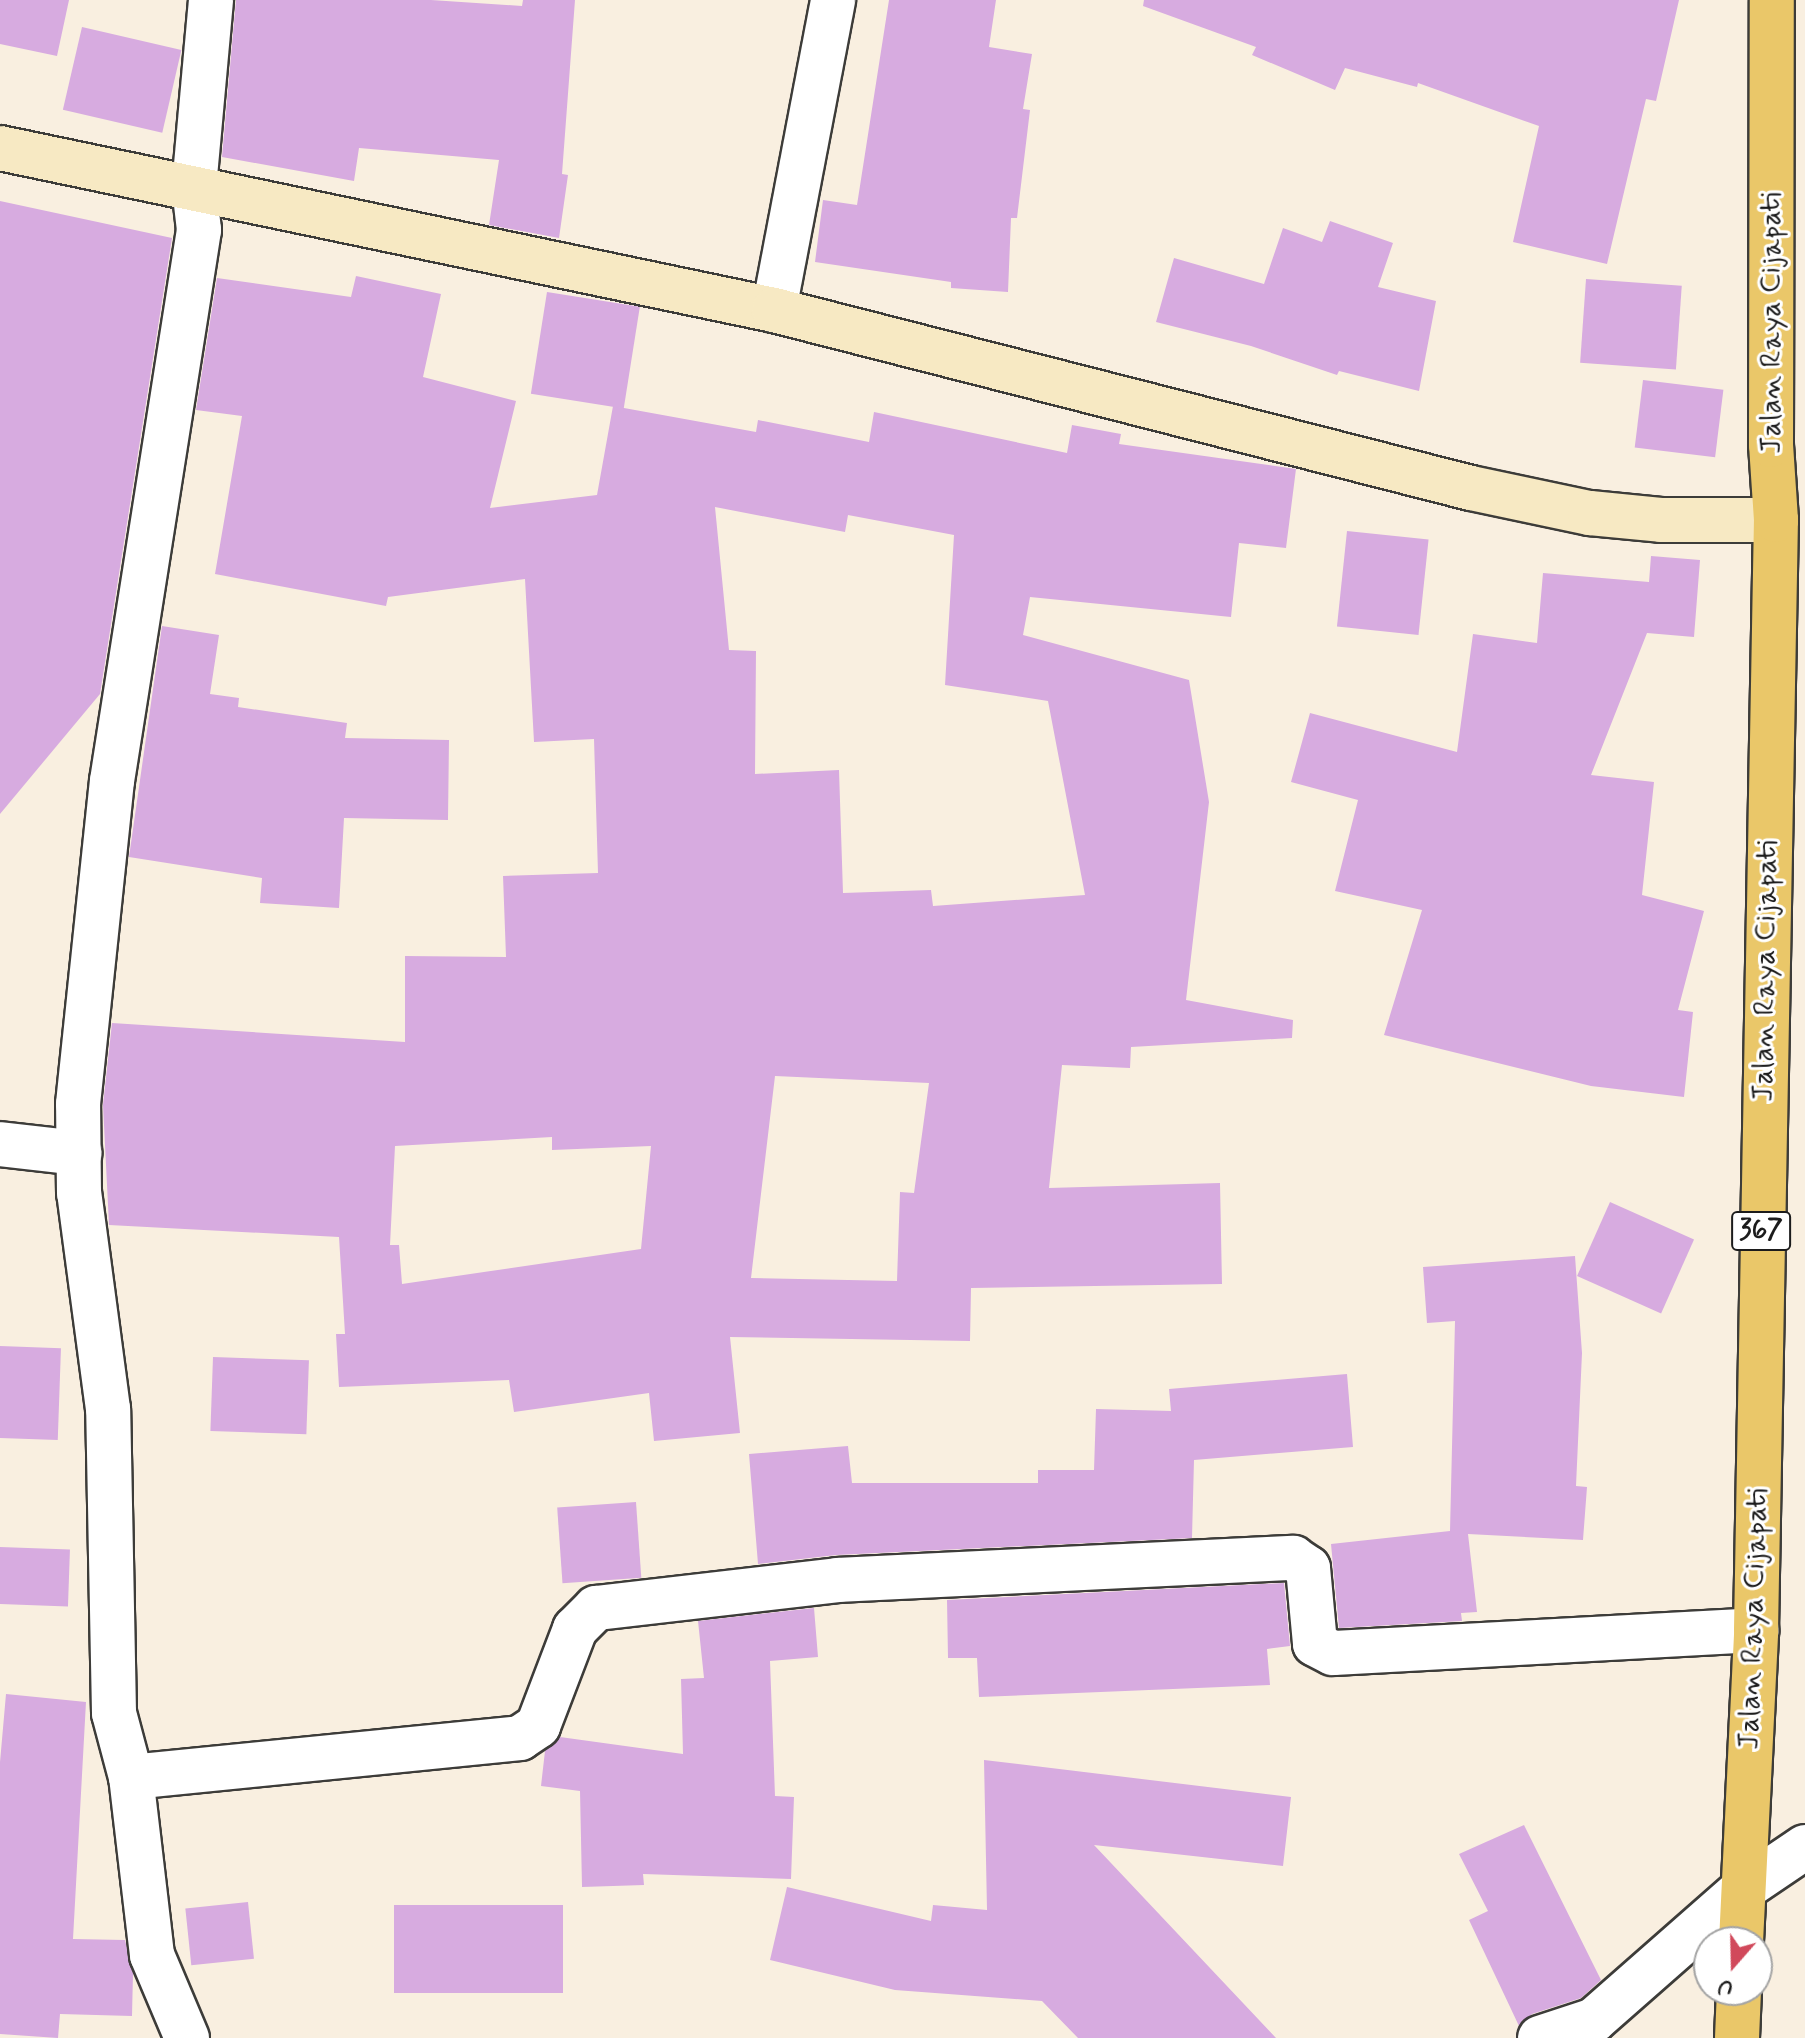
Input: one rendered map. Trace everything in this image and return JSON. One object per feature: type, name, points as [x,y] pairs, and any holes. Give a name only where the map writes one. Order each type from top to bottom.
[{"type":"main road","name":"Jalan Raya Cijapati","points":[[1742,1926],[1756,1630],[1791,521],[1771,445],[1772,0]]},
{"type":"main road","points":[[1737,2038],[1738,2006]]},
{"type":"street","points":[[187,2038],[152,1955],[131,1777],[114,1713],[108,1409],[79,1193],[78,1104],[99,889],[199,230],[194,187],[211,0]]},
{"type":"street","points":[[774,310],[833,0]]},
{"type":"street","points":[[0,148],[774,310],[1531,501],[1661,520],[1791,521]]},
{"type":"street","points":[[0,1144],[79,1153]]},
{"type":"street","points":[[131,1777],[520,1738],[538,1726],[575,1629],[596,1608],[837,1580],[1293,1558],[1308,1568],[1315,1644],[1333,1653],[1756,1630]]},
{"type":"street","points":[[1540,2038],[1594,2020],[1743,1889],[1805,1847]]},
{"type":"building","points":[[0,0],[69,0],[57,56],[0,44]]},
{"type":"building","points":[[236,0],[431,0],[522,6],[523,0],[575,0],[562,174],[568,175],[559,238],[489,225],[499,160],[359,148],[354,181],[222,157]]},
{"type":"building","points":[[889,0],[996,0],[989,47],[1032,54],[1023,109],[1030,110],[1017,218],[1011,218],[1008,292],[951,288],[951,282],[815,262],[823,200],[857,205]]},
{"type":"building","points":[[1144,0],[1679,0],[1656,101],[1646,99],[1607,264],[1513,242],[1539,126],[1418,83],[1417,87],[1345,68],[1335,90],[1252,55],[1256,47],[1143,6]]},
{"type":"building","points":[[82,27],[181,50],[162,133],[63,110]]},
{"type":"building","points":[[0,201],[172,238],[100,694],[0,814]]},
{"type":"building","points":[[1330,221],[1393,243],[1378,287],[1436,301],[1419,391],[1339,371],[1337,375],[1251,346],[1156,322],[1174,258],[1264,284],[1283,228],[1322,242]]},
{"type":"building","points":[[356,276],[441,294],[423,377],[516,401],[490,508],[597,495],[613,406],[756,432],[758,420],[869,442],[874,412],[1067,453],[1072,425],[1121,434],[1119,444],[1296,469],[1286,548],[1239,543],[1231,617],[1030,597],[1023,635],[1189,680],[1209,802],[1186,1000],[1293,1020],[1292,1038],[1131,1047],[1130,1068],[1062,1065],[1049,1188],[1220,1183],[1222,1284],[971,1288],[970,1341],[730,1337],[740,1433],[654,1441],[649,1393],[514,1412],[509,1380],[339,1387],[336,1334],[345,1334],[339,1237],[109,1225],[103,1105],[112,1023],[405,1042],[405,956],[506,957],[503,876],[598,873],[594,739],[534,742],[525,579],[388,597],[386,606],[215,574],[242,416],[196,410],[217,278],[351,297]],"holes":[[[715,507],[845,532],[848,515],[954,535],[945,685],[1048,701],[1085,895],[933,906],[931,890],[843,893],[839,770],[755,774],[756,651],[729,650]],[[775,1076],[929,1083],[914,1193],[900,1192],[897,1281],[751,1278]],[[552,1137],[552,1150],[651,1146],[641,1249],[402,1284],[399,1245],[390,1245],[395,1146]]]},
{"type":"building","points":[[1586,279],[1682,286],[1676,369],[1580,363]]},
{"type":"building","points":[[547,292],[640,307],[624,408],[531,394]]},
{"type":"building","points":[[1643,380],[1723,390],[1715,457],[1635,447]]},
{"type":"building","points":[[1347,531],[1429,540],[1419,635],[1337,626]]},
{"type":"building","points":[[1651,556],[1700,560],[1694,637],[1647,633],[1591,775],[1654,782],[1642,895],[1704,911],[1678,1010],[1693,1012],[1684,1097],[1591,1086],[1384,1035],[1422,910],[1335,891],[1358,800],[1291,782],[1310,713],[1457,752],[1473,634],[1537,643],[1543,573],[1649,582]]},
{"type":"building","points":[[162,626],[219,635],[210,694],[239,698],[238,707],[347,723],[345,738],[449,740],[448,820],[344,818],[339,908],[260,903],[262,878],[129,857]]},
{"type":"building","points":[[1610,1202],[1694,1239],[1661,1313],[1577,1276]]},
{"type":"building","points":[[1575,1256],[1582,1353],[1576,1486],[1587,1487],[1583,1540],[1468,1534],[1477,1612],[1461,1613],[1462,1621],[1339,1628],[1331,1544],[1450,1531],[1455,1321],[1427,1323],[1423,1267]]},
{"type":"building","points":[[0,1346],[61,1348],[58,1440],[0,1438]]},
{"type":"building","points":[[213,1357],[309,1360],[306,1434],[210,1431]]},
{"type":"building","points":[[1347,1374],[1353,1447],[1194,1460],[1192,1538],[836,1555],[758,1564],[749,1454],[848,1446],[852,1483],[1038,1483],[1038,1470],[1094,1470],[1096,1409],[1171,1411],[1169,1389]]},
{"type":"building","points":[[636,1502],[641,1578],[562,1583],[557,1508]]},
{"type":"building","points":[[0,1547],[70,1549],[68,1606],[0,1604]]},
{"type":"building","points":[[1284,1583],[1290,1646],[1267,1649],[1270,1685],[979,1697],[977,1658],[948,1658],[947,1600]]},
{"type":"building","points":[[814,1608],[818,1657],[770,1661],[775,1796],[794,1797],[791,1879],[643,1874],[644,1885],[582,1887],[580,1791],[541,1786],[545,1751],[560,1737],[683,1754],[681,1679],[704,1678],[698,1621]]},
{"type":"building","points":[[6,1694],[86,1702],[73,1939],[125,1940],[133,1973],[132,2016],[60,2014],[58,2038],[0,2034],[0,1762]]},
{"type":"building","points":[[984,1760],[1291,1797],[1283,1866],[1094,1845],[1276,2038],[1078,2038],[1042,2001],[895,1990],[770,1960],[787,1887],[931,1921],[933,1905],[987,1910]]},
{"type":"building","points":[[1524,1825],[1601,1980],[1581,1998],[1532,2014],[1519,2026],[1469,1920],[1488,1911],[1459,1854]]},
{"type":"building","points":[[248,1902],[254,1959],[191,1965],[185,1909]]},
{"type":"building","points":[[394,1905],[563,1905],[563,1993],[394,1993]]}]
